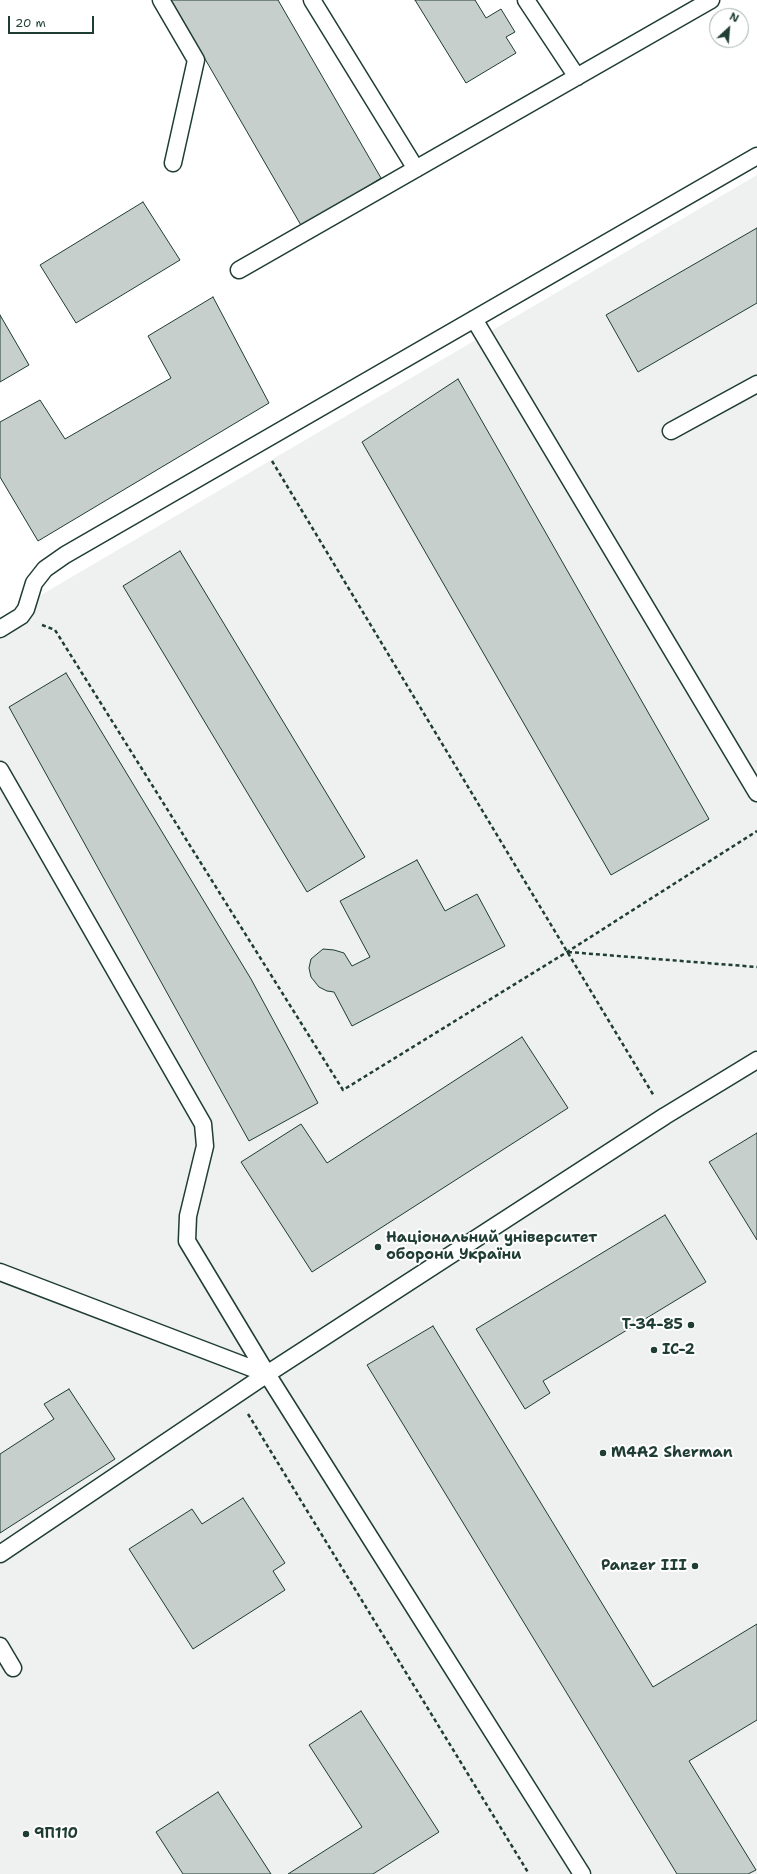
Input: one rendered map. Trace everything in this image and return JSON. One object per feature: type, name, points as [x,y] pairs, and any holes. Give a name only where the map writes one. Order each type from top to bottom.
[{"type":"lane","points":[[161,0],[196,60],[172,163]]},
{"type":"lane","points":[[312,0],[416,169]]},
{"type":"lane","points":[[526,0],[577,77]]},
{"type":"lane","points":[[239,270],[712,0]]},
{"type":"lane","points":[[0,629],[21,616],[26,609],[34,583],[45,570],[58,560],[757,156]]},
{"type":"lane","points":[[474,319],[757,793]]},
{"type":"lane","points":[[671,431],[757,384]]},
{"type":"lane","points":[[0,770],[203,1124],[205,1146],[188,1216],[187,1241],[267,1374],[582,1874]]},
{"type":"lane","points":[[0,1554],[267,1374],[665,1116],[757,1060]]},
{"type":"lane","points":[[0,1272],[267,1374]]},
{"type":"lane","points":[[0,1646],[13,1668]]},
{"type":"path","points":[[261,442],[665,1116]]},
{"type":"path","points":[[21,616],[55,630],[343,1090],[567,952],[757,832]]},
{"type":"path","points":[[567,952],[757,967]]},
{"type":"path","points":[[236,1395],[529,1874]]},
{"type":"shaded area","name":"Національний університет оборони України","points":[[757,175],[757,1874],[0,1874],[0,619]]},
{"type":"building","points":[[171,0],[278,0],[381,178],[302,227]]},
{"type":"building","points":[[415,0],[475,0],[486,18],[501,9],[515,32],[506,37],[516,53],[466,83]]},
{"type":"building","points":[[143,202],[180,260],[76,323],[40,265]]},
{"type":"building","points":[[757,228],[757,303],[638,372],[606,315]]},
{"type":"building","points":[[213,297],[269,403],[38,541],[0,477],[0,422],[40,400],[65,439],[171,378],[148,336]]},
{"type":"building","points":[[0,315],[29,365],[0,382]]},
{"type":"building","points":[[458,379],[709,819],[611,875],[362,442]]},
{"type":"building","points":[[180,551],[365,857],[307,892],[123,586]]},
{"type":"building","points":[[66,673],[251,979],[318,1103],[249,1141],[9,707]]},
{"type":"building","points":[[417,860],[445,911],[477,894],[505,946],[352,1026],[334,992],[327,991],[319,987],[311,977],[309,968],[311,959],[323,949],[344,953],[352,966],[370,957],[340,901]]},
{"type":"building","points":[[522,1037],[568,1108],[312,1272],[241,1162],[301,1124],[327,1163]]},
{"type":"building","points":[[757,1133],[757,1240],[709,1162]]},
{"type":"building","points":[[665,1215],[706,1282],[543,1381],[550,1393],[525,1409],[476,1329]]},
{"type":"building","points":[[433,1326],[653,1687],[757,1624],[757,1720],[689,1761],[756,1870],[748,1874],[677,1874],[367,1365]]},
{"type":"building","points":[[69,1389],[115,1459],[0,1533],[0,1454],[54,1419],[44,1404]]},
{"type":"building","points":[[243,1498],[285,1563],[273,1571],[285,1590],[193,1649],[129,1549],[192,1509],[202,1524]]},
{"type":"building","points":[[361,1711],[439,1832],[373,1874],[288,1874],[362,1827],[309,1745]]},
{"type":"building","points":[[218,1792],[271,1874],[183,1874],[156,1832]]},
{"type":"place","name":"Національний університет оборони України","points":[[378,1247]]},
{"type":"place","name":"Т-34-85","points":[[691,1325]]},
{"type":"place","name":"ІС-2","points":[[654,1350]]},
{"type":"place","name":"M4A2 Sherman","points":[[603,1453]]},
{"type":"place","name":"Panzer III","points":[[695,1566]]},
{"type":"place","name":"9П110","points":[[26,1834]]}]
